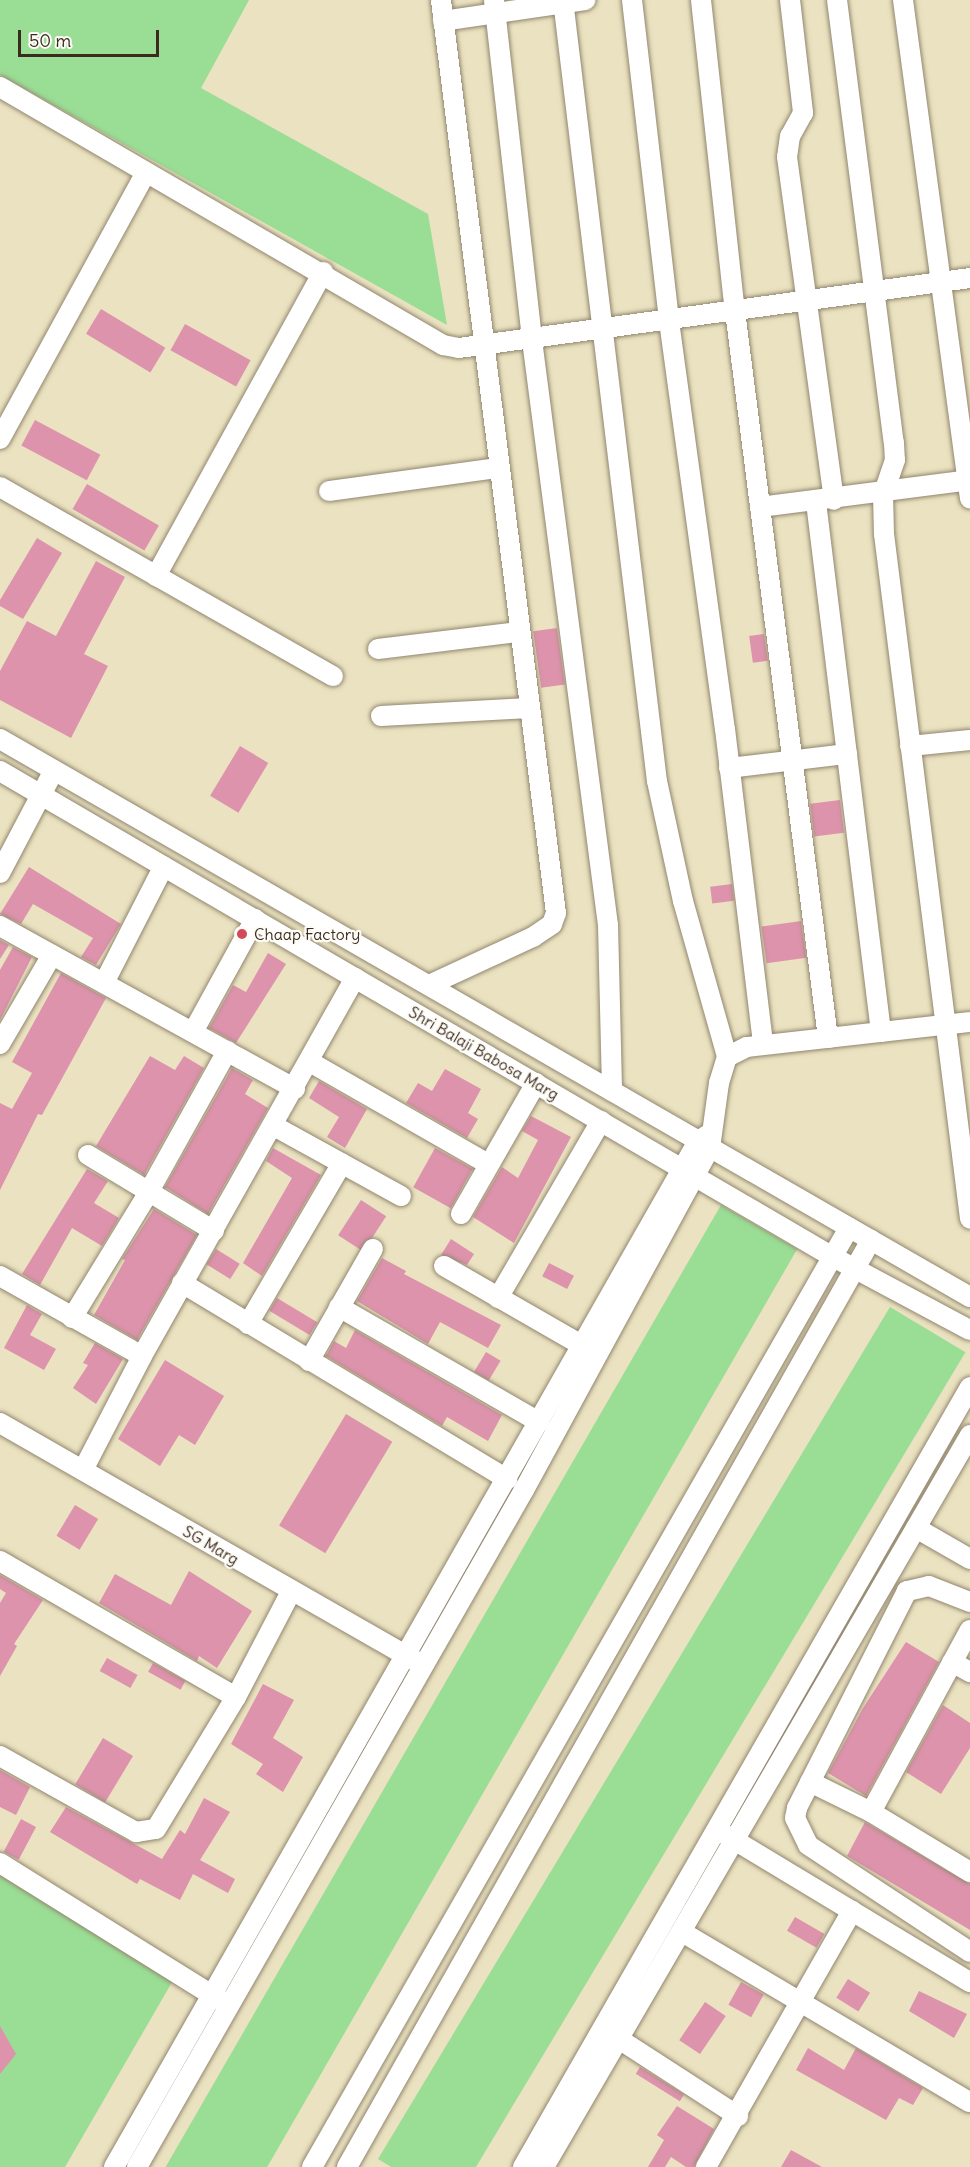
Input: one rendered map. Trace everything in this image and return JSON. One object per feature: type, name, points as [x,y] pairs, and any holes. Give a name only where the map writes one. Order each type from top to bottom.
[{"type":"street","points":[[429,986],[552,924],[555,913],[497,468],[441,0]]},
{"type":"street","points":[[443,21],[494,7],[585,0]]},
{"type":"street","points":[[632,0],[669,321],[729,768],[763,1045]]},
{"type":"street","points":[[701,0],[735,311],[828,1038]]},
{"type":"street","points":[[790,0],[803,113],[790,136],[787,157],[806,301],[847,754],[881,1032]]},
{"type":"street","points":[[837,0],[894,442],[895,460],[883,494],[881,509],[970,1219]]},
{"type":"street","points":[[760,507],[969,486],[903,0]]},
{"type":"street","points":[[137,2167],[424,1666],[706,1141],[727,1058],[683,901],[657,781],[563,2]]},
{"type":"street","points":[[494,7],[532,340],[608,925],[612,1091]]},
{"type":"street","points":[[0,87],[323,272],[443,345],[482,347],[970,278]]},
{"type":"street","points":[[0,439],[146,172]]},
{"type":"street","points":[[156,576],[323,272]]},
{"type":"street","points":[[329,491],[497,468]]},
{"type":"street","points":[[0,486],[333,676]]},
{"type":"street","points":[[378,649],[519,632]]},
{"type":"street","points":[[381,716],[529,708]]},
{"type":"street","name":"Shri Balaji Babosa Marg","points":[[0,739],[612,1091],[706,1141],[849,1228],[970,1297]]},
{"type":"street","points":[[910,746],[970,740]]},
{"type":"street","points":[[729,768],[847,754]]},
{"type":"street","points":[[0,873],[54,770]]},
{"type":"street","name":"Shri Balaji Babosa Marg","points":[[0,771],[833,1257],[970,1330]]},
{"type":"street","points":[[104,983],[164,866]]},
{"type":"street","points":[[193,1032],[255,919]]},
{"type":"street","points":[[0,926],[296,1089]]},
{"type":"street","points":[[0,1044],[52,955]]},
{"type":"street","points":[[83,1470],[182,1283],[296,1089],[355,978]]},
{"type":"street","points":[[727,1058],[747,1047],[970,1022]]},
{"type":"street","points":[[72,1318],[150,1190],[226,1051]]},
{"type":"street","points":[[310,1062],[489,1164]]},
{"type":"street","points":[[461,1214],[536,1083]]},
{"type":"street","points":[[498,1298],[601,1121]]},
{"type":"street","points":[[274,1126],[401,1196]]},
{"type":"street","points":[[88,1155],[150,1190],[214,1231]]},
{"type":"street","points":[[248,1324],[342,1163]]},
{"type":"street","points":[[114,2167],[539,1422],[688,1173]]},
{"type":"street","points":[[312,2167],[849,1228]]},
{"type":"street","points":[[347,2167],[871,1240]]},
{"type":"street","points":[[309,1361],[373,1249]]},
{"type":"street","points":[[444,1266],[583,1346]]},
{"type":"street","points":[[0,1276],[142,1356]]},
{"type":"street","points":[[182,1283],[507,1479]]},
{"type":"street","points":[[339,1307],[539,1422]]},
{"type":"street","points":[[524,2167],[970,1387]]},
{"type":"street","name":"SG Marg","points":[[0,1423],[291,1592],[424,1666]]},
{"type":"street","points":[[544,2167],[736,1841],[970,1435]]},
{"type":"street","points":[[916,1528],[970,1559]]},
{"type":"street","points":[[0,1561],[236,1697]]},
{"type":"street","points":[[970,1602],[929,1586],[907,1591],[810,1782],[795,1818],[808,1845],[970,1952]]},
{"type":"street","points":[[0,1756],[136,1832],[146,1833],[164,1820],[236,1697],[291,1592]]},
{"type":"street","points":[[871,1812],[970,1630]]},
{"type":"street","points":[[952,1662],[970,1672]]},
{"type":"street","points":[[810,1782],[871,1812],[970,1872]]},
{"type":"street","points":[[718,1830],[970,1982]]},
{"type":"street","points":[[0,1863],[230,2005]]},
{"type":"street","points":[[706,2167],[738,2116],[852,1911]]},
{"type":"street","points":[[682,1932],[970,2102]]},
{"type":"street","points":[[619,2039],[738,2116]]},
{"type":"green space","points":[[0,0],[249,0],[201,88],[428,214],[447,325],[0,75]]},
{"type":"green space","points":[[721,1205],[797,1249],[267,2167],[166,2167]]},
{"type":"green space","points":[[890,1307],[965,1352],[476,2167],[391,2167],[378,2159]]},
{"type":"green space","points":[[0,1875],[175,1977],[65,2167],[0,2167]]},
{"type":"building","points":[[101,309],[165,348],[150,372],[86,334]]},
{"type":"building","points":[[185,324],[251,360],[236,387],[170,350]]},
{"type":"building","points":[[35,420],[100,455],[87,480],[21,446]]},
{"type":"building","points":[[87,484],[159,526],[144,551],[73,509]]},
{"type":"building","points":[[37,538],[62,553],[23,619],[0,606],[0,600]]},
{"type":"building","points":[[96,561],[125,577],[84,654],[108,666],[71,738],[0,700],[0,671],[27,621],[56,636]]},
{"type":"building","points":[[557,628],[565,684],[541,688],[533,631]]},
{"type":"building","points":[[764,634],[768,661],[753,663],[749,636]]},
{"type":"building","points":[[240,746],[268,763],[238,813],[210,796]]},
{"type":"building","points":[[840,800],[844,833],[814,836],[810,804]]},
{"type":"building","points":[[29,867],[121,924],[96,965],[81,957],[93,938],[33,904],[21,924],[0,914]]},
{"type":"building","points":[[732,884],[734,901],[712,904],[710,887]]},
{"type":"building","points":[[801,921],[806,958],[767,963],[761,927]]},
{"type":"building","points":[[0,940],[9,945],[0,959]]},
{"type":"building","points":[[13,947],[32,957],[0,1020],[0,970]]},
{"type":"building","points":[[268,953],[286,964],[236,1043],[209,1028],[233,985],[246,992]]},
{"type":"building","points":[[61,973],[106,998],[42,1115],[38,1114],[0,1190],[0,1103],[12,1109],[32,1073],[12,1062]]},
{"type":"building","points":[[150,1056],[175,1070],[184,1056],[204,1068],[144,1175],[96,1146]]},
{"type":"building","points":[[232,1068],[253,1080],[245,1094],[268,1108],[208,1214],[165,1187]]},
{"type":"building","points":[[445,1069],[481,1089],[468,1113],[478,1119],[467,1138],[406,1103],[418,1083],[432,1091]]},
{"type":"building","points":[[319,1081],[367,1109],[345,1148],[327,1137],[339,1117],[309,1098]]},
{"type":"building","points":[[531,1116],[571,1137],[514,1243],[473,1217],[502,1167],[518,1178],[538,1140],[522,1131]]},
{"type":"building","points":[[273,1148],[321,1175],[262,1276],[243,1263],[292,1178],[266,1161]]},
{"type":"building","points":[[435,1148],[473,1169],[451,1208],[413,1187]]},
{"type":"building","points":[[87,1169],[108,1181],[94,1203],[119,1218],[102,1246],[72,1228],[40,1285],[22,1274]]},
{"type":"building","points":[[361,1200],[386,1216],[363,1252],[338,1235]]},
{"type":"building","points":[[154,1209],[197,1235],[137,1340],[94,1315],[125,1260],[122,1259]]},
{"type":"building","points":[[451,1239],[474,1254],[467,1265],[441,1255]]},
{"type":"building","points":[[216,1249],[240,1264],[230,1279],[206,1264]]},
{"type":"building","points":[[382,1258],[406,1271],[404,1274],[501,1325],[488,1348],[440,1322],[428,1344],[357,1301]]},
{"type":"building","points":[[549,1263],[574,1276],[567,1289],[542,1276]]},
{"type":"building","points":[[277,1298],[317,1322],[310,1335],[269,1311]]},
{"type":"building","points":[[27,1305],[42,1314],[30,1335],[56,1349],[44,1370],[4,1348]]},
{"type":"building","points":[[355,1330],[502,1415],[488,1441],[447,1417],[442,1426],[326,1356],[334,1341],[346,1348]]},
{"type":"building","points":[[95,1343],[123,1359],[96,1404],[73,1388],[88,1365],[83,1363]]},
{"type":"building","points":[[486,1352],[501,1361],[489,1380],[474,1372]]},
{"type":"building","points":[[165,1360],[224,1396],[195,1445],[179,1435],[160,1466],[118,1439]]},
{"type":"building","points":[[346,1414],[392,1442],[325,1553],[279,1525]]},
{"type":"building","points":[[75,1505],[98,1519],[80,1550],[56,1536]]},
{"type":"building","points":[[189,1571],[252,1611],[217,1668],[199,1656],[197,1661],[99,1603],[115,1574],[171,1605]]},
{"type":"building","points":[[0,1575],[43,1600],[14,1644],[17,1646],[0,1676],[0,1603],[6,1593],[0,1589]]},
{"type":"building","points":[[906,1642],[939,1662],[866,1796],[828,1773],[863,1708]]},
{"type":"building","points":[[107,1658],[138,1675],[130,1688],[100,1671]]},
{"type":"building","points":[[153,1663],[185,1681],[181,1690],[148,1672]]},
{"type":"building","points":[[263,1684],[294,1700],[273,1738],[303,1757],[283,1792],[256,1774],[263,1764],[231,1744]]},
{"type":"building","points":[[943,1705],[970,1723],[970,1748],[941,1794],[906,1772]]},
{"type":"building","points":[[103,1738],[133,1756],[105,1802],[75,1784]]},
{"type":"building","points":[[0,1770],[30,1787],[16,1815],[0,1807]]},
{"type":"building","points":[[204,1798],[230,1812],[200,1860],[235,1879],[228,1893],[193,1874],[180,1900],[140,1879],[137,1884],[50,1832],[66,1807],[162,1859],[180,1830],[185,1834]]},
{"type":"building","points":[[21,1819],[36,1827],[19,1860],[4,1852]]},
{"type":"building","points":[[865,1822],[970,1884],[970,1930],[847,1856]]},
{"type":"building","points":[[795,1917],[824,1934],[816,1948],[787,1931]]},
{"type":"building","points":[[848,1979],[870,1993],[858,2011],[836,1998]]},
{"type":"building","points":[[741,1982],[764,1995],[751,2017],[728,2005]]},
{"type":"building","points":[[919,1991],[967,2014],[954,2038],[909,2011]]},
{"type":"building","points":[[705,2002],[726,2016],[700,2054],[679,2040]]},
{"type":"building","points":[[0,2026],[16,2054],[0,2074]]},
{"type":"building","points":[[808,2048],[844,2070],[856,2048],[923,2088],[913,2105],[899,2098],[886,2120],[796,2070]]},
{"type":"building","points":[[640,2067],[684,2095],[680,2101],[636,2074]]},
{"type":"building","points":[[677,2106],[714,2129],[694,2167],[686,2167],[671,2157],[665,2167],[648,2167],[664,2140],[657,2135]]},
{"type":"building","points":[[791,2150],[822,2167],[781,2167]]},
{"type":"place","name":"Chaap Factory","points":[[242,934]]}]
